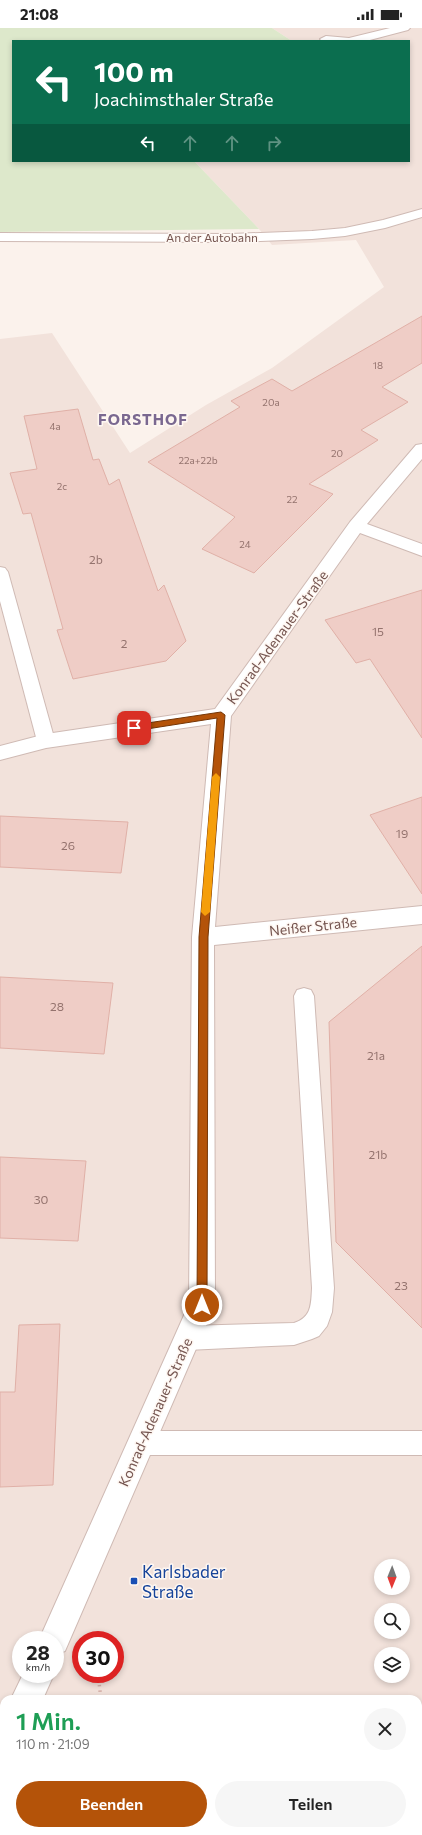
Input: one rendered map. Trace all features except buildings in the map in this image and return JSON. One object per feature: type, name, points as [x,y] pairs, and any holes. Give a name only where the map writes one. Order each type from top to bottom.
[{"type":"street","points":[[356,40],[404,28]]},
{"type":"street","points":[[326,39],[336,40]]},
{"type":"street","name":"An der Autobahn","points":[[0,237],[231,238],[312,235],[345,232],[379,225],[422,213]]},
{"type":"street","name":"Konrad-Adenauer-Straße","points":[[58,1631],[202,1305],[203,937],[221,715],[356,526],[422,449]]},
{"type":"street","points":[[356,526],[422,550]]},
{"type":"street","points":[[0,753],[46,741],[221,715]]},
{"type":"street","name":"Neißer Straße","points":[[203,937],[422,915]]},
{"type":"street","points":[[29,1695],[35,1683]]},
{"type":"lane","points":[[0,572],[46,741]]},
{"type":"lane","points":[[187,1338],[294,1334],[308,1330],[317,1322],[322,1312],[323,1288],[304,996]]},
{"type":"lane","points":[[141,1443],[422,1443]]},
{"type":"path","points":[[99,1683],[101,1695]]},
{"type":"shaded area","points":[[272,28],[422,28],[422,1695],[0,1695],[0,339],[52,333],[130,453],[206,405],[272,368],[384,287],[356,240],[272,245],[259,229],[195,162],[410,162],[410,40],[290,40]]},
{"type":"green space","points":[[0,28],[272,28],[290,40],[12,40],[12,162],[195,162],[259,229],[0,232]]},
{"type":"slow traffic","points":[[205,912],[216,777]]},
{"type":"place","name":"Karlsbader Straße","points":[[134,1581]]},
{"type":"district","name":"FORSTHOF","points":[[143,419]]},
{"type":"route","points":[[134,728],[221,715],[203,937],[202,1305]]}]
